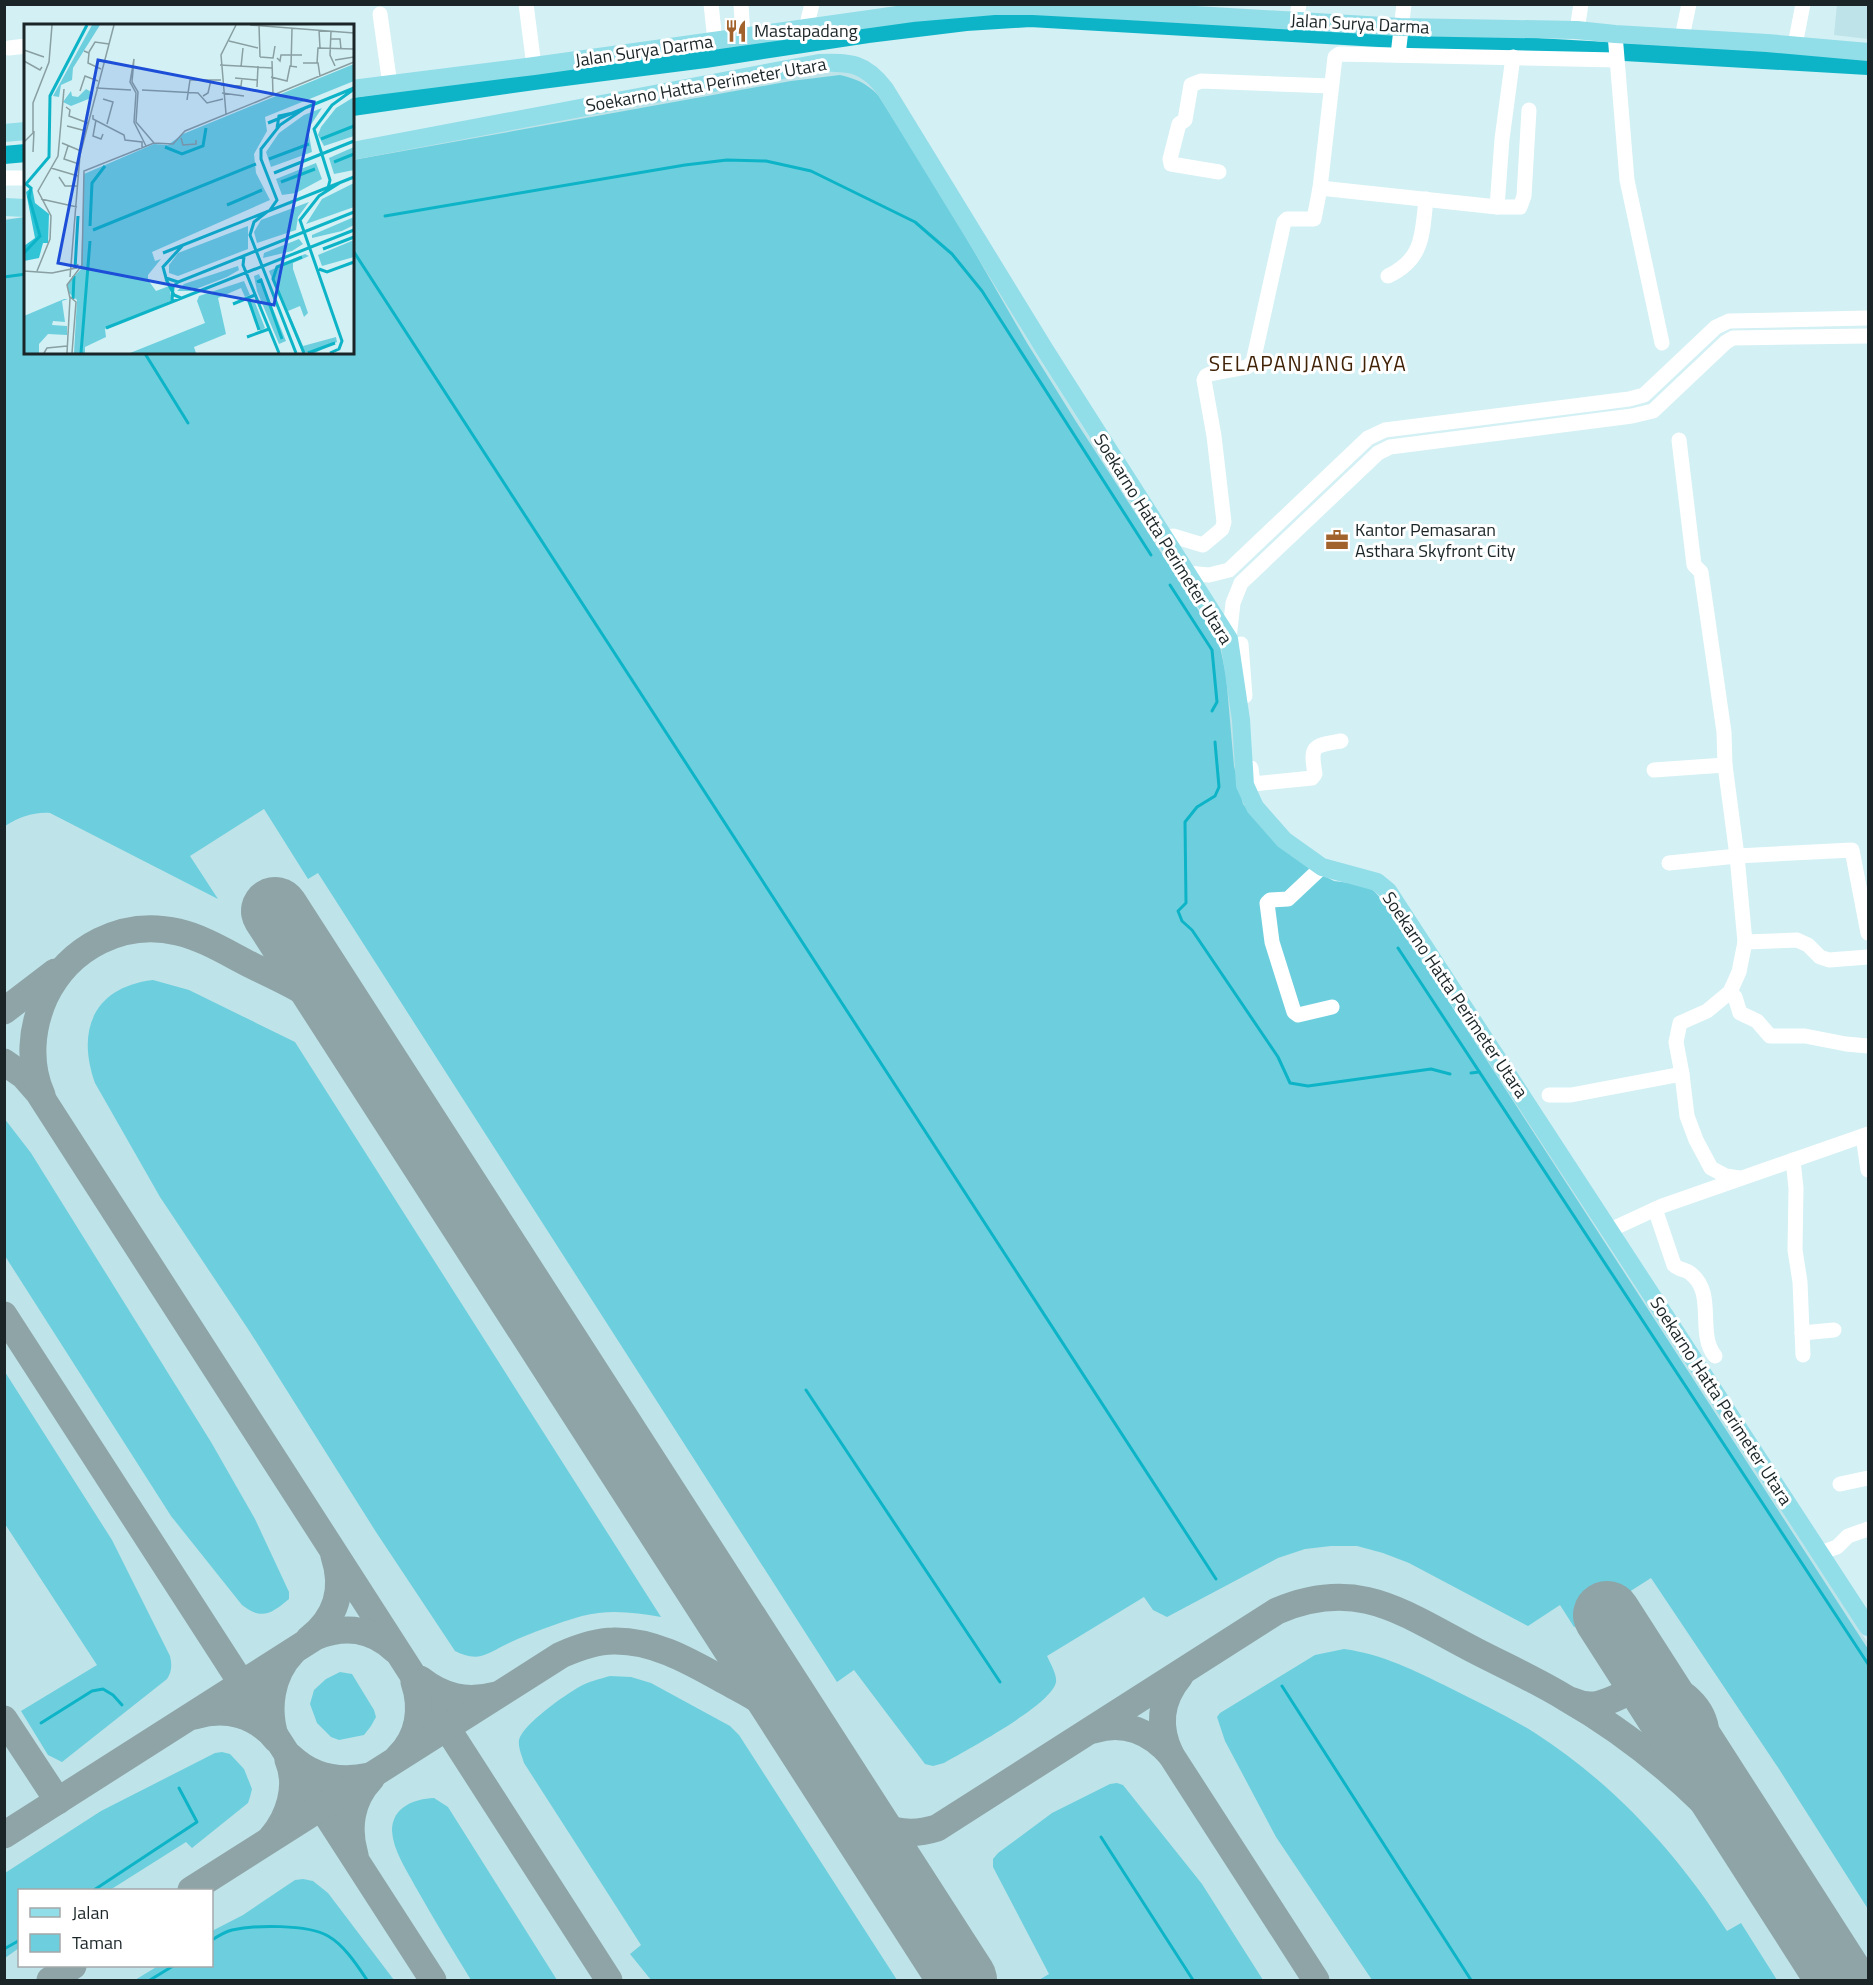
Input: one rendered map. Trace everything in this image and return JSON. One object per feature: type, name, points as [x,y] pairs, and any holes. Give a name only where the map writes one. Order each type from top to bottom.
[{"type":"main road","name":"Jalan Surya Darma","points":[[354,89],[806,28],[910,9],[1033,5],[1298,13],[1399,41],[1577,30],[1615,37],[1682,37],[1868,51]]},
{"type":"main road","name":"Soekarno Hatta Perimeter Utara","points":[[354,152],[819,63],[847,62],[875,75],[1230,643],[1249,785],[1255,807],[1284,840],[1322,867],[1377,882],[1388,891],[1820,1553],[1865,1617]]},
{"type":"main road","points":[[4,133],[24,131]]},
{"type":"main road","points":[[4,207],[24,208]]},
{"type":"street","points":[[526,4],[534,66]]},
{"type":"street","points":[[711,4],[715,41]]},
{"type":"street","points":[[741,4],[743,37]]},
{"type":"street","points":[[806,28],[812,4]]},
{"type":"street","points":[[1399,41],[1404,4]]},
{"type":"street","points":[[1577,30],[1581,4]]},
{"type":"street","points":[[1682,37],[1689,4]]},
{"type":"street","points":[[1795,45],[1803,4]]},
{"type":"street","points":[[380,14],[390,85]]},
{"type":"street","points":[[1615,37],[1628,180],[1662,344]]},
{"type":"street","points":[[1166,540],[1173,536],[1203,544],[1222,529],[1224,522],[1214,436],[1204,380],[1210,374],[1247,367],[1253,362],[1284,222],[1287,219],[1314,219],[1320,188],[1335,57],[1339,54],[1399,41],[1513,57],[1616,59]]},
{"type":"street","points":[[9,48],[24,46]]},
{"type":"street","points":[[1497,207],[1502,139],[1513,57]]},
{"type":"street","points":[[1219,172],[1171,164],[1170,159],[1179,124],[1185,120],[1191,85],[1201,81],[1331,86]]},
{"type":"street","points":[[1320,188],[1497,207],[1520,207],[1523,201],[1529,110]]},
{"type":"street","points":[[4,178],[24,178]]},
{"type":"street","points":[[1388,276],[1408,264],[1416,253],[1421,240],[1426,199]]},
{"type":"street","points":[[1847,318],[1847,336]]},
{"type":"street","points":[[1187,573],[1209,575],[1229,570],[1368,438],[1385,430],[1629,399],[1644,395],[1716,327],[1729,321],[1869,318]]},
{"type":"street","points":[[1830,319],[1830,337]]},
{"type":"street","points":[[1230,643],[1233,603],[1241,583],[1378,453],[1390,447],[1632,416],[1653,411],[1733,338],[1869,336]]},
{"type":"street","points":[[1522,412],[1524,430]]},
{"type":"street","points":[[1679,440],[1694,565],[1701,572],[1724,732],[1725,765],[1745,942],[1739,972],[1730,992],[1707,1011],[1680,1023],[1676,1042],[1687,1116],[1696,1140],[1711,1168],[1726,1176],[1739,1178]]},
{"type":"street","points":[[1286,516],[1297,530]]},
{"type":"street","points":[[1249,785],[1312,777],[1315,774],[1312,753],[1314,748],[1317,745],[1341,741]]},
{"type":"street","points":[[1654,770],[1725,765]]},
{"type":"street","points":[[1669,863],[1737,856],[1852,850],[1869,933]]},
{"type":"street","points":[[1322,867],[1288,899],[1270,900],[1267,903],[1272,942],[1294,1012],[1298,1015],[1332,1007]]},
{"type":"street","points":[[1745,942],[1797,940],[1808,945],[1820,957],[1829,960],[1869,957]]},
{"type":"street","points":[[1730,992],[1735,997],[1740,1013],[1757,1021],[1770,1036],[1805,1036],[1869,1046]]},
{"type":"street","points":[[1549,1095],[1571,1095],[1682,1074]]},
{"type":"street","points":[[1610,1230],[1655,1209],[1866,1135],[1869,1170]]},
{"type":"street","points":[[1793,1160],[1796,1188],[1795,1250],[1800,1281],[1803,1355]]},
{"type":"street","points":[[1655,1209],[1674,1265],[1690,1273],[1704,1291],[1712,1351],[1696,1361]]},
{"type":"street","points":[[1802,1333],[1834,1330]]},
{"type":"street","points":[[1840,1484],[1869,1478]]},
{"type":"street","points":[[1820,1553],[1837,1547],[1848,1536],[1869,1529]]},
{"type":"shaded area","points":[[1837,5],[1868,5],[1868,39],[1834,35]]},
{"type":"shaded area","points":[[850,72],[869,83],[880,94],[1029,342],[1172,567],[1162,570],[1165,581],[1180,580],[1220,642],[1233,722],[1235,766],[1385,1054],[1458,1012],[1868,1643],[1868,1980],[5,1980],[4,219],[24,217],[24,354],[354,354],[354,158],[790,77]]},
{"type":"green space","points":[[840,75],[861,82],[878,95],[945,201],[1027,343],[1075,420],[1219,642],[1226,675],[1234,766],[1243,804],[1254,818],[1318,873],[1334,881],[1365,885],[1385,903],[1868,1649],[1868,1909],[1779,1769],[1651,1578],[1574,1627],[1560,1605],[1528,1626],[1409,1563],[1383,1553],[1357,1546],[1305,1549],[1278,1558],[1167,1617],[1153,1610],[1144,1597],[1047,1656],[1056,1682],[1051,1692],[1040,1703],[988,1738],[944,1763],[933,1766],[925,1764],[854,1670],[837,1682],[318,873],[308,879],[264,809],[190,856],[218,899],[50,813],[27,816],[5,826],[5,220],[24,217],[24,354],[354,354],[354,160],[791,81]]},
{"type":"green space","points":[[153,980],[189,990],[295,1042],[661,1617],[602,1612],[537,1631],[481,1656],[468,1656],[455,1651],[376,1532],[250,1332],[160,1197],[95,1083],[88,1046],[89,1029],[95,1014],[116,992],[133,984]]},
{"type":"green space","points":[[4,1118],[31,1153],[211,1442],[255,1519],[289,1592],[289,1599],[272,1611],[255,1613],[242,1605],[171,1516],[5,1256]]},
{"type":"green space","points":[[5,1372],[112,1540],[171,1659],[171,1671],[167,1679],[62,1762],[48,1755],[21,1711],[97,1665],[5,1524]]},
{"type":"green space","points":[[1344,1649],[1385,1659],[1424,1675],[1514,1721],[1564,1753],[1617,1797],[1665,1847],[1708,1902],[1727,1931],[1741,1923],[1777,1980],[1372,1980],[1276,1837],[1225,1741],[1217,1717],[1315,1655]]},
{"type":"green space","points":[[340,1672],[352,1674],[376,1717],[364,1735],[339,1740],[331,1737],[317,1723],[310,1704],[314,1690],[326,1679]]},
{"type":"green space","points":[[610,1676],[631,1677],[651,1683],[730,1726],[739,1735],[897,1980],[651,1980],[630,1954],[641,1945],[524,1763],[519,1746],[522,1733],[545,1710],[583,1685]]},
{"type":"green space","points":[[215,1753],[230,1754],[244,1769],[252,1789],[248,1803],[192,1848],[186,1842],[112,1889],[18,1889],[18,1949],[5,1958],[5,1873],[101,1811]]},
{"type":"green space","points":[[1110,1784],[1123,1785],[1202,1884],[1263,1980],[1039,1980],[1049,1974],[993,1867],[993,1859],[1052,1813]]},
{"type":"green space","points":[[434,1798],[448,1807],[557,1980],[471,1980],[408,1873],[397,1852],[393,1838],[393,1823],[400,1810],[419,1800]]},
{"type":"green space","points":[[295,1880],[313,1881],[328,1893],[394,1980],[135,1980],[156,1967],[213,1967],[213,1930],[243,1915]]},
{"type":"waterway","points":[[354,107],[705,59],[868,34],[966,22],[1030,18],[1868,66]]},
{"type":"waterway","points":[[4,155],[24,153]]},
{"type":"waterway","points":[[385,216],[685,165],[727,160],[766,161],[811,171],[915,222],[952,254],[982,291],[1151,555]]},
{"type":"waterway","points":[[354,252],[1216,1579]]},
{"type":"waterway","points":[[4,277],[24,274]]},
{"type":"waterway","points":[[145,354],[188,423]]},
{"type":"waterway","points":[[1170,585],[1212,650],[1217,702],[1212,711]]},
{"type":"waterway","points":[[1215,742],[1219,787],[1215,796],[1197,807],[1185,822],[1186,903],[1178,911],[1182,921],[1192,930],[1278,1057],[1290,1083],[1308,1086],[1431,1069],[1450,1074]]},
{"type":"waterway","points":[[1398,948],[1868,1664]]},
{"type":"waterway","points":[[1471,1073],[1479,1072]]},
{"type":"waterway","points":[[806,1390],[1000,1682]]},
{"type":"waterway","points":[[1282,1686],[1471,1980]]},
{"type":"waterway","points":[[41,1723],[92,1691],[103,1689],[113,1695],[122,1705]]},
{"type":"waterway","points":[[96,1889],[197,1822],[179,1788]]},
{"type":"waterway","points":[[1101,1837],[1193,1980]]},
{"type":"waterway","points":[[213,1939],[232,1930],[254,1927],[281,1927],[319,1932],[339,1945],[367,1980]]},
{"type":"waterway","points":[[4,1949],[18,1941]]},
{"type":"waterway","points":[[150,1980],[171,1967]]},
{"type":"taxiway","points":[[42,1095],[33,1059],[34,1033],[40,1009],[55,979],[83,951],[100,941],[137,930],[157,929],[197,938],[304,992],[339,1017],[357,1038],[377,1068]]},
{"type":"taxiway","points":[[4,1011],[55,972]]},
{"type":"taxiway","points":[[4,1062],[24,1076],[38,1092],[609,1980]]},
{"type":"taxiway","points":[[4,1315],[433,1980]]},
{"type":"taxiway","points":[[309,1639],[326,1622],[336,1602],[339,1580],[334,1556]]},
{"type":"taxiway","points":[[837,1784],[868,1817],[892,1830],[920,1832],[937,1828],[1277,1611],[1306,1601],[1333,1597],[1357,1599],[1380,1604],[1426,1624],[1553,1691],[1612,1727],[1657,1761],[1720,1819],[1801,1918]]},
{"type":"taxiway","points":[[4,1835],[315,1637],[337,1631],[357,1631],[377,1637],[395,1650]]},
{"type":"taxiway","points":[[193,1889],[561,1655],[600,1642],[628,1642],[657,1648],[749,1694],[780,1715],[825,1767]]},
{"type":"taxiway","points":[[195,1716],[218,1712],[240,1715],[259,1724],[276,1739],[271,1716],[272,1693],[280,1671],[293,1652]]},
{"type":"taxiway","points":[[1094,1730],[1116,1726],[1136,1730],[1155,1740],[1171,1755],[1162,1724],[1163,1714],[1168,1695],[1180,1676]]},
{"type":"taxiway","points":[[420,1679],[437,1690],[455,1697],[475,1698],[496,1695]]},
{"type":"taxiway","points":[[398,1757],[411,1740],[417,1722],[418,1702],[414,1682]]},
{"type":"taxiway","points":[[1573,1701],[1595,1705],[1635,1689],[1657,1685],[1683,1694],[1701,1715],[1706,1733],[1708,1765],[1718,1787],[1740,1821]]},
{"type":"taxiway","points":[[4,1719],[58,1801]]},
{"type":"taxiway","points":[[1171,1755],[1316,1980]]},
{"type":"taxiway","points":[[291,1757],[309,1770],[328,1777],[349,1779],[370,1776]]},
{"type":"taxiway","points":[[271,1838],[283,1821],[290,1801],[293,1780],[288,1760]]},
{"type":"taxiway","points":[[355,1855],[351,1835],[352,1815],[359,1796],[371,1779]]},
{"type":"taxiway","points":[[50,1980],[71,1967]]},
{"type":"runway","points":[[275,911],[963,1980]]},
{"type":"runway","points":[[1607,1615],[1841,1980]]},
{"type":"place","name":"Mastapadang","points":[[736,31]]},
{"type":"place","name":"Kantor Pemasaran Asthara Skyfront City","points":[[1337,540]]},
{"type":"district","name":"SELAPANJANG JAYA","points":[[1308,364]]}]
